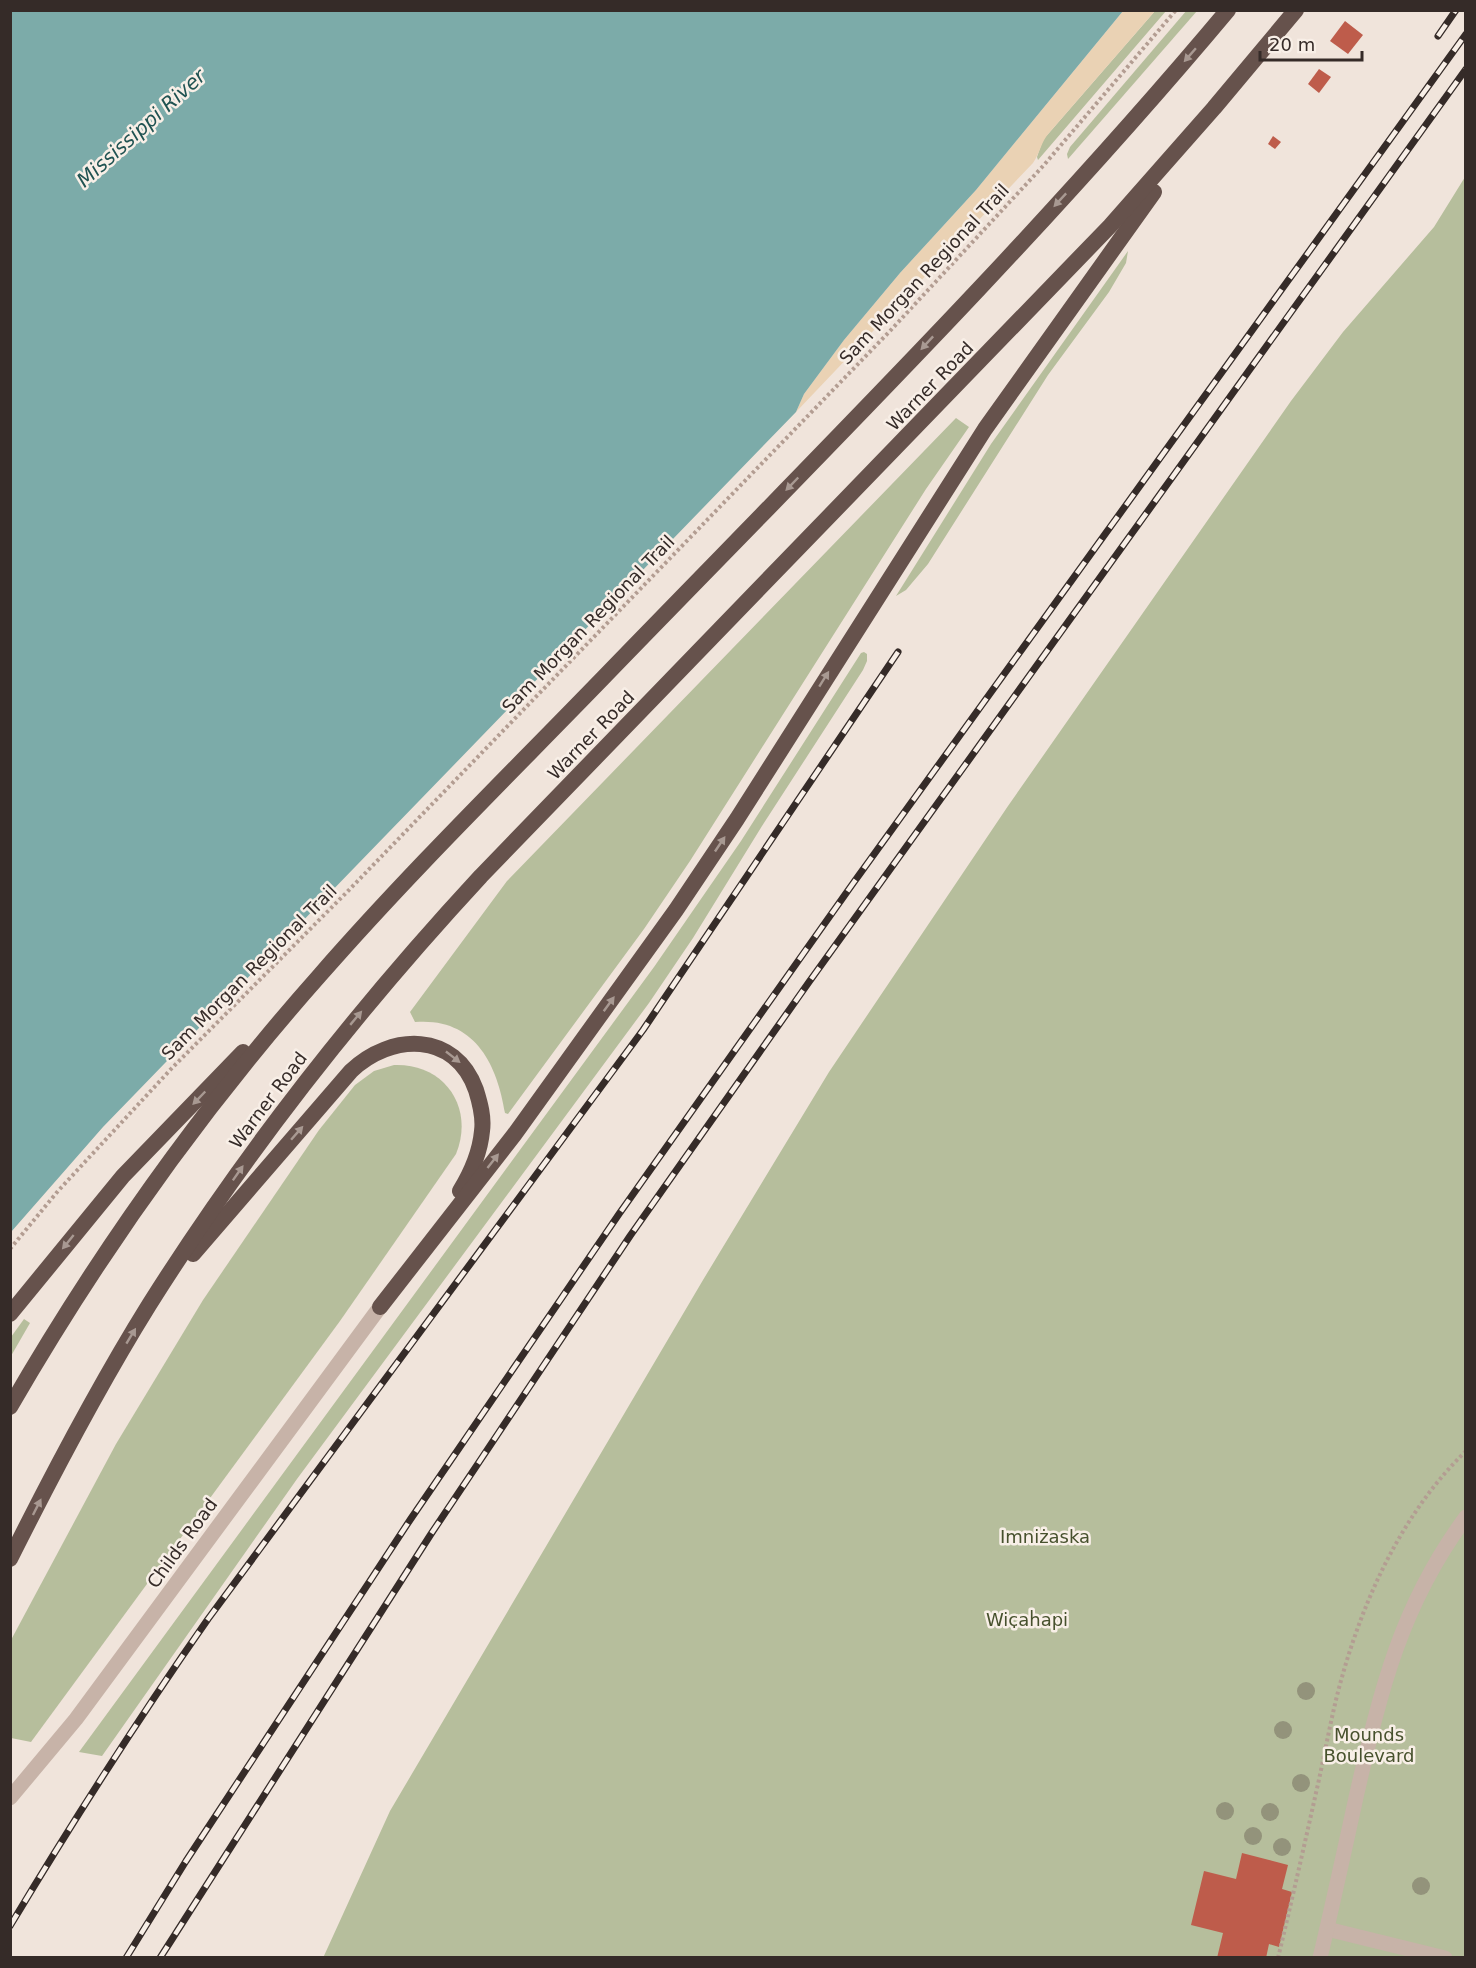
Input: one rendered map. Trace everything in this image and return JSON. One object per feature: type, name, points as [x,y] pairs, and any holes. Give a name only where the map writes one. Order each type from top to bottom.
[{"type":"highway","name":"Warner Road","points":[[10,1407],[77,1296],[169,1161],[268,1036],[370,919],[924,346],[1089,168],[1228,10]]},
{"type":"highway","name":"Warner Road","points":[[10,1559],[72,1439],[150,1305],[231,1183],[328,1052],[428,933],[1087,251],[1214,108],[1296,10]]},
{"type":"highway","points":[[380,1307],[514,1135],[676,910],[737,819],[985,429],[1071,305],[1214,108]]},
{"type":"highway","points":[[10,1314],[123,1176],[370,919]]},
{"type":"highway","points":[[150,1305],[356,1066],[368,1056],[386,1048],[405,1044],[423,1044],[451,1054],[468,1073],[480,1104],[483,1128],[472,1169],[459,1192],[380,1307]]},
{"type":"street","name":"Childs Road","points":[[10,1798],[83,1710],[380,1307]]},
{"type":"street","points":[[1320,1958],[1373,1722],[1393,1654],[1422,1585],[1446,1543],[1466,1516]]},
{"type":"street","points":[[1327,1929],[1445,1958]]},
{"type":"path","name":"Sam Morgan Regional Trail","points":[[10,1249],[58,1191],[172,1068],[348,891],[890,331],[1044,165],[1176,10]]},
{"type":"path","points":[[1278,1958],[1340,1686],[1361,1619],[1385,1565],[1413,1516],[1440,1478],[1466,1451]]},
{"type":"green space","points":[[1187,10],[1197,11],[1068,159],[1067,154],[1070,147]]},
{"type":"green space","points":[[1155,11],[1166,11],[1038,160],[1043,139]]},
{"type":"green space","name":"Wic̣aḣapi","points":[[1465,177],[1465,1957],[323,1958],[390,1811],[703,1280],[829,1072],[1008,806],[1291,401],[1343,332],[1434,227]]},
{"type":"green space","points":[[1128,251],[1126,263],[1109,292],[1048,375],[928,564],[906,590],[896,596],[991,444]]},
{"type":"green space","points":[[956,418],[969,427],[926,489],[690,861],[644,929],[508,1114],[505,1113],[496,1077],[479,1047],[467,1035],[453,1027],[435,1022],[415,1022],[410,1012],[507,881]]},
{"type":"green space","points":[[861,653],[867,654],[867,661],[863,670],[693,938],[649,1003],[297,1479],[102,1756],[79,1752],[654,967],[741,841]]},
{"type":"green space","points":[[394,1065],[412,1066],[427,1071],[441,1080],[451,1091],[458,1105],[461,1120],[461,1137],[456,1154],[340,1321],[31,1742],[11,1738],[11,1640],[116,1444],[203,1300],[319,1130],[355,1085],[374,1071]]},
{"type":"green space","points":[[24,1319],[30,1323],[11,1356],[11,1337]]},
{"type":"sand","points":[[1123,11],[1155,11],[1049,133],[1033,163],[796,412],[804,394],[844,340],[900,273],[976,190]]},
{"type":"water","name":"Mississippi River","points":[[11,10],[1123,11],[976,190],[900,273],[844,340],[804,394],[796,412],[103,1127],[11,1232]]},
{"type":"building","points":[[1345,21],[1363,35],[1348,54],[1330,41]]},
{"type":"building","points":[[1319,69],[1331,77],[1319,93],[1308,84]]},
{"type":"building","points":[[1273,136],[1281,142],[1275,149],[1268,144]]},
{"type":"building","points":[[1242,1853],[1288,1865],[1282,1889],[1292,1892],[1279,1947],[1269,1944],[1266,1958],[1217,1958],[1223,1933],[1191,1925],[1204,1871],[1236,1879]]},
{"type":"railway","points":[[1438,36],[1456,10]]},
{"type":"railway","points":[[126,1958],[186,1861],[410,1520],[619,1214],[854,882],[1466,34]]},
{"type":"railway","points":[[160,1958],[431,1534],[630,1236],[809,982],[1466,69]]},
{"type":"railway","points":[[10,1926],[106,1771],[208,1619],[643,1030],[898,652]]},
{"type":"park label","name":"Imniżaska","points":[[1045,1536]]},
{"type":"park label","name":"Mounds Boulevard","points":[[1369,1744]]}]
